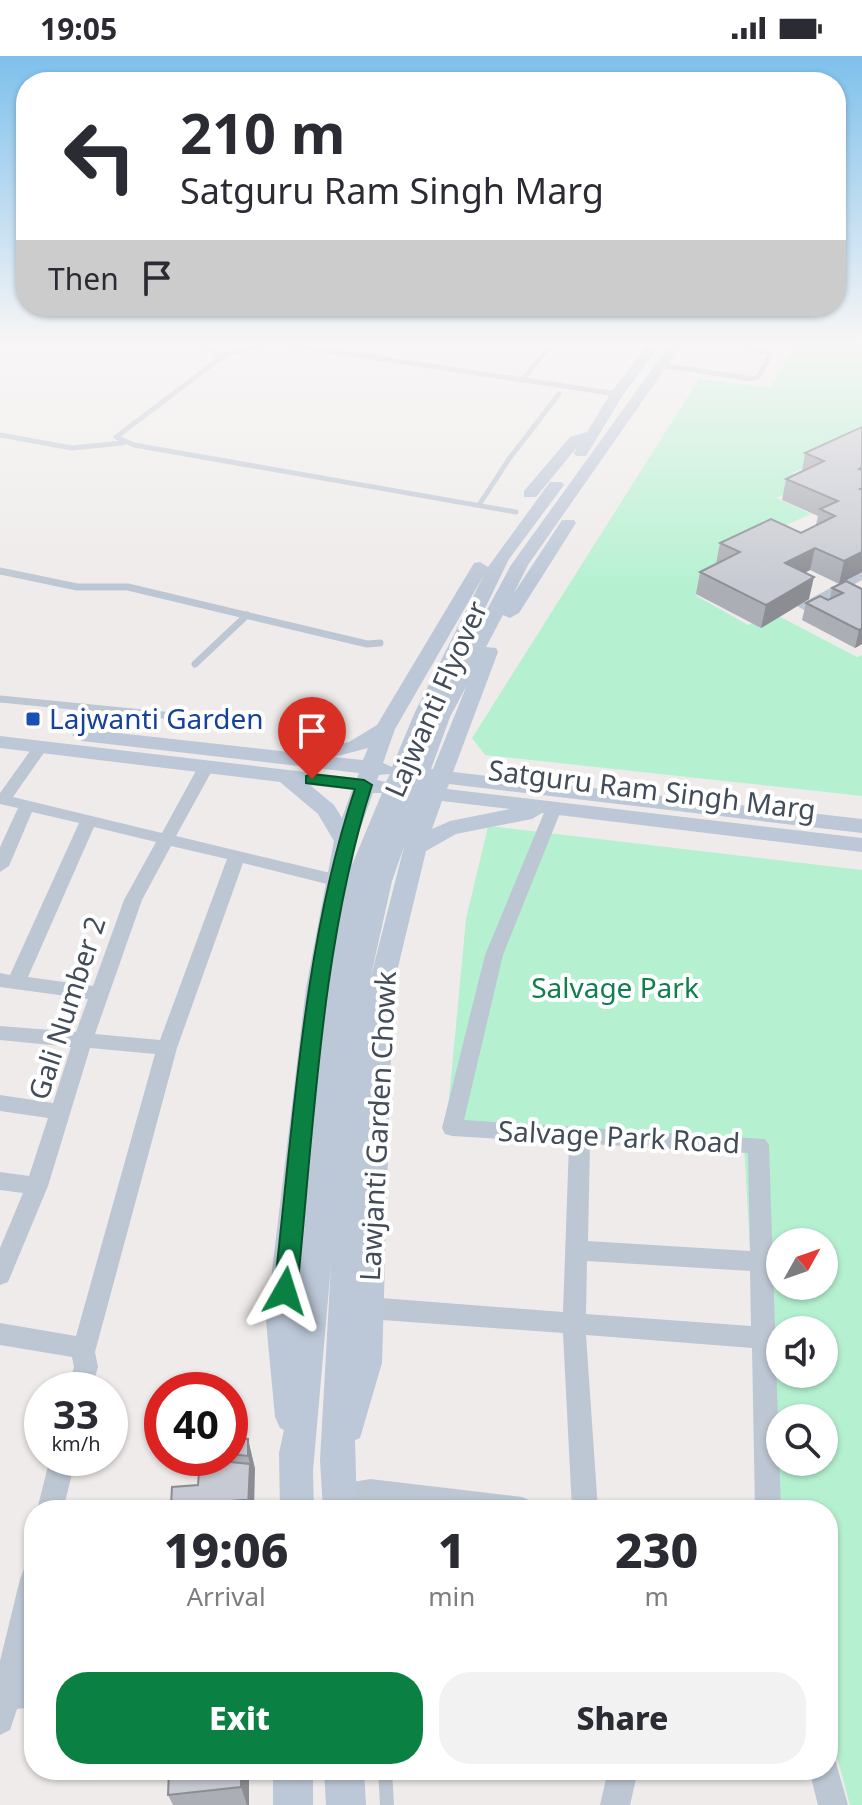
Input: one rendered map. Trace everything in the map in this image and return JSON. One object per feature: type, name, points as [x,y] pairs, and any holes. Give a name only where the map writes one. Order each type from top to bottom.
[{"type":"main road","points":[[297,1500],[297,1469],[282,1321],[319,988],[345,841],[385,729],[477,572],[516,512],[575,440],[592,445],[602,425]]},
{"type":"main road","points":[[613,434],[620,425]]},
{"type":"main road","name":"Lajwanti Flyover","points":[[297,1469],[311,1337],[335,988],[361,871],[425,712],[501,558],[592,445],[613,434]]},
{"type":"main road","name":"Lawjanti Garden Chowk","points":[[337,1460],[363,1376],[380,988],[415,847],[494,638],[614,449],[613,434]]},
{"type":"main road","name":"Lajwanti Flyover","points":[[337,1460],[343,1368],[355,989],[380,881],[440,717],[520,565],[592,445]]},
{"type":"main road","points":[[0,727],[439,785]]},
{"type":"main road","points":[[385,729],[393,742],[439,752],[454,746],[474,765],[514,786]]},
{"type":"main road","points":[[0,742],[206,767],[290,767],[355,747],[385,729]]},
{"type":"main road","points":[[290,767],[326,810],[345,841]]},
{"type":"main road","name":"Satguru Ram Singh Marg","points":[[439,785],[514,786],[862,826]]},
{"type":"main road","name":"Satguru Ram Singh Marg","points":[[439,785],[554,808],[862,845]]},
{"type":"main road","points":[[415,847],[450,828],[554,808]]},
{"type":"main road","points":[[319,988],[333,974],[365,975],[380,988]]},
{"type":"main road","points":[[337,1460],[354,1500]]},
{"type":"main road","points":[[293,1780],[293,1805]]},
{"type":"main road","points":[[345,1780],[346,1805]]},
{"type":"street","points":[[804,606],[860,577]]},
{"type":"street","points":[[40,747],[2,800],[339,881]]},
{"type":"street","name":"Gali Number 2","points":[[1,1270],[37,1186],[82,1042],[133,900],[206,767]]},
{"type":"street","points":[[0,866],[27,806]]},
{"type":"street","name":"Salvage Park Road","points":[[554,808],[538,853],[519,886],[494,955],[452,1128],[758,1145],[768,1500]]},
{"type":"street","points":[[88,821],[8,981],[99,994]]},
{"type":"street","points":[[84,1372],[87,1360],[84,1351],[167,1048],[237,855]]},
{"type":"street","points":[[0,1033],[167,1048]]},
{"type":"street","points":[[0,1103],[62,1112]]},
{"type":"street","points":[[580,1135],[574,1325],[584,1500]]},
{"type":"street","points":[[0,1181],[37,1186]]},
{"type":"street","points":[[576,1250],[761,1262]]},
{"type":"street","points":[[368,1308],[763,1338]]},
{"type":"street","points":[[0,1334],[78,1347],[84,1351]]},
{"type":"street","points":[[52,1500],[58,1476]]},
{"type":"street","points":[[14,1702],[24,1640]]},
{"type":"street","points":[[615,1805],[621,1780]]},
{"type":"street","points":[[827,1780],[833,1805]]},
{"type":"lane","points":[[125,442],[116,437],[133,425]]},
{"type":"lane","points":[[479,505],[535,425]]},
{"type":"lane","points":[[0,435],[72,448],[125,442],[516,512]]},
{"type":"lane","points":[[0,571],[77,587],[128,587],[367,644],[380,643]]},
{"type":"lane","points":[[195,664],[247,615]]},
{"type":"lane","points":[[0,699],[255,724]]},
{"type":"lane","points":[[386,1780],[387,1805]]},
{"type":"green space","points":[[670,425],[862,425],[862,443],[792,473],[811,482],[776,498],[811,514],[786,525],[767,539],[716,562],[739,575],[695,595],[748,625],[773,613],[857,657],[862,655],[862,796],[485,755],[472,738]]},
{"type":"green space","name":"Salvage Park","points":[[488,826],[862,870],[862,1805],[850,1805],[838,1761],[838,1500],[770,1500],[761,1443],[744,1144],[447,1120],[466,919]]},
{"type":"building","points":[[862,427],[862,467],[859,469],[862,470],[862,552],[844,561],[815,548],[785,563],[814,577],[766,605],[700,572],[740,552],[720,543],[771,519],[801,533],[835,516],[820,509],[838,501],[786,479],[824,461],[805,453]]},
{"type":"building","points":[[846,581],[862,589],[862,628],[859,630],[806,603],[820,596],[828,600],[843,593],[832,588]]},
{"type":"building","points":[[250,1464],[248,1500],[171,1500],[172,1487],[198,1485],[199,1476],[248,1476]]},
{"type":"building","points":[[169,1780],[241,1780],[241,1787],[168,1795]]},
{"type":"place","name":"Lajwanti Garden","points":[[33,719]]},
{"type":"route","points":[[285,1291],[319,988],[345,841],[364,785],[312,779]]}]
